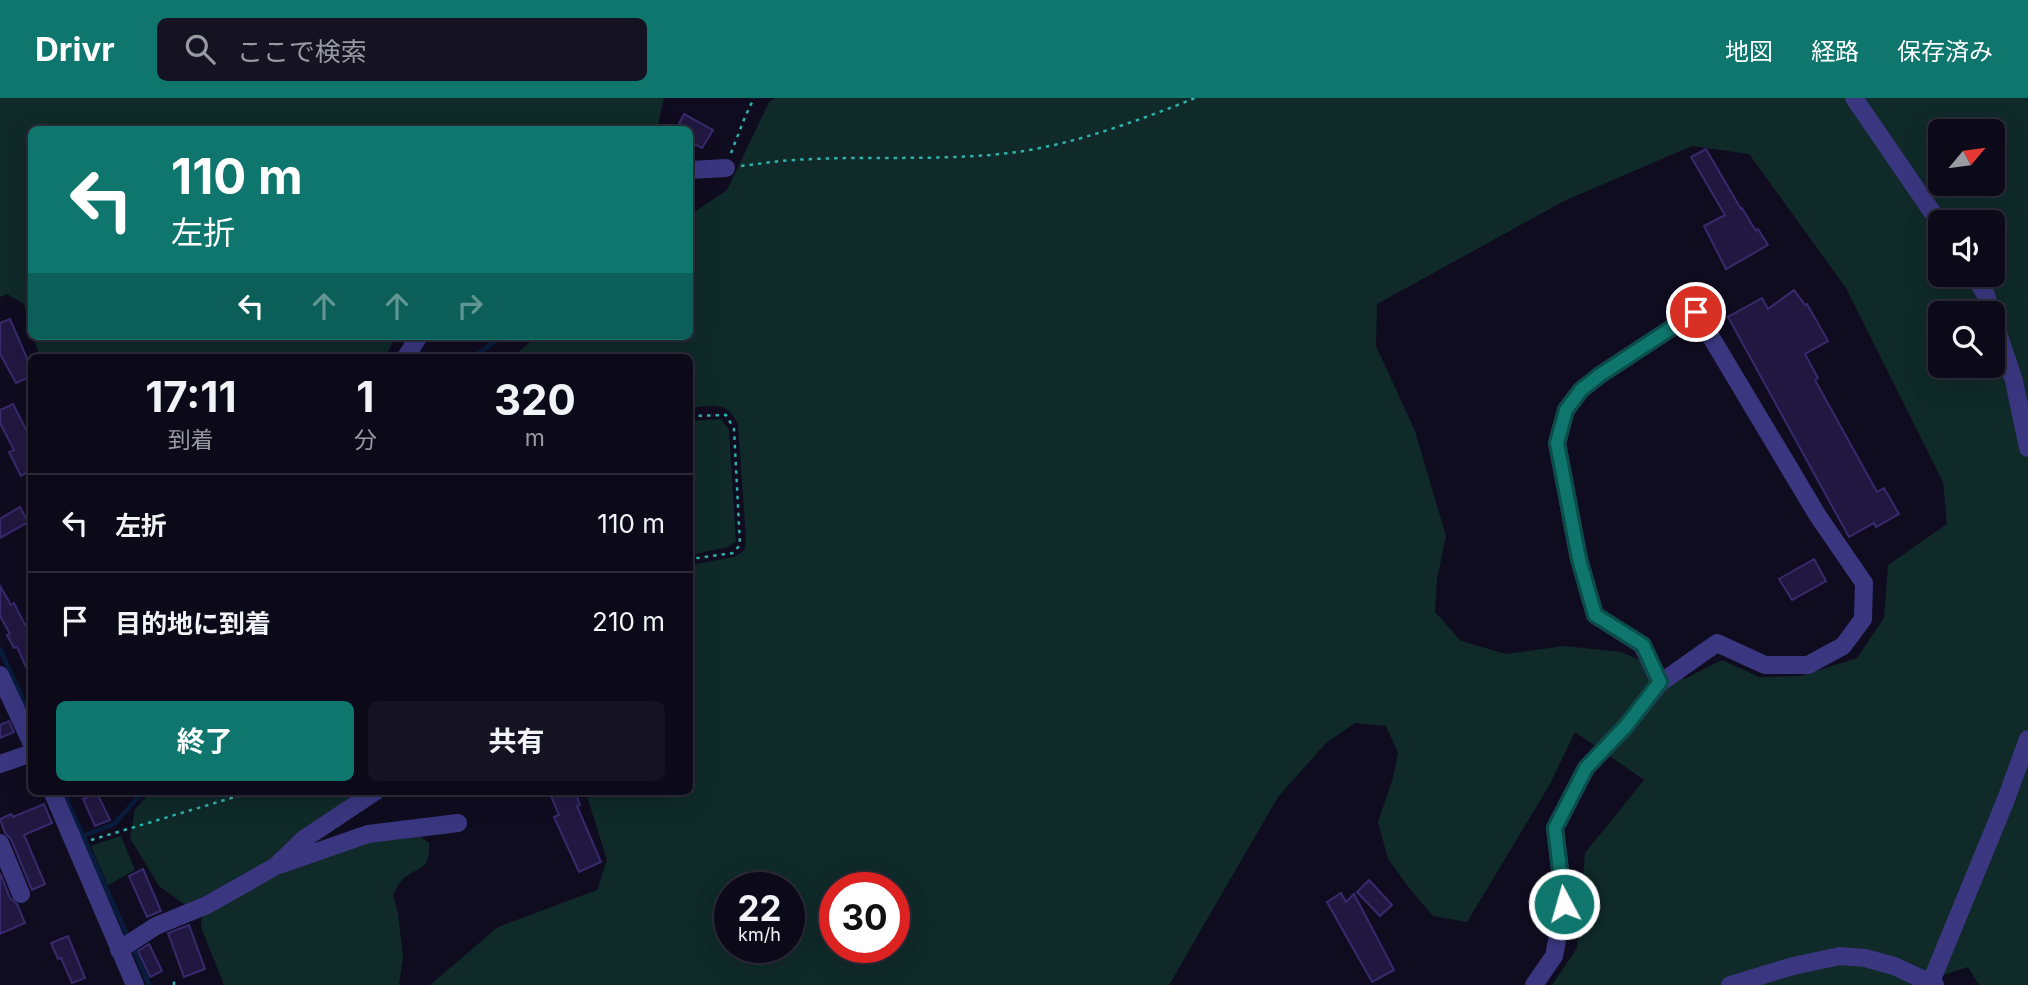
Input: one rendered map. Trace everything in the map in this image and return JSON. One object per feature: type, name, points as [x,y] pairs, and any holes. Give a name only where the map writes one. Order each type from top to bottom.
[{"type":"street","points":[[1854,98],[1931,210]]},
{"type":"street","points":[[693,170],[726,167]]},
{"type":"street","points":[[1534,985],[1554,956],[1564,904],[1555,828],[1586,768],[1626,726],[1660,682],[1717,643],[1765,664],[1808,665],[1843,646],[1863,619],[1864,583],[1818,516],[1696,312],[1581,390],[1566,410],[1557,443],[1579,559],[1595,615],[1643,645],[1660,682]]},
{"type":"street","points":[[2005,353],[2014,381],[2028,448]]},
{"type":"street","points":[[0,675],[28,735]]},
{"type":"street","points":[[1730,985],[1793,966],[1840,956],[1875,960],[1933,984],[2028,739]]},
{"type":"street","points":[[0,764],[28,754]]},
{"type":"street","points":[[54,795],[135,985]]},
{"type":"street","points":[[276,866],[304,839],[370,795]]},
{"type":"street","points":[[119,950],[156,926],[207,905],[276,866],[368,834],[458,823]]},
{"type":"street","points":[[0,843],[21,894]]},
{"type":"path","points":[[754,98],[744,117],[726,167],[794,160],[915,158],[1016,152],[1060,144],[1195,98]]},
{"type":"path","points":[[693,416],[726,415],[734,429],[740,545],[733,553],[693,559]]},
{"type":"path","points":[[75,845],[242,795]]},
{"type":"path","points":[[174,977],[174,985]]},
{"type":"green space","points":[[0,98],[664,98],[658,126],[28,126],[28,318],[24,304],[7,294],[0,297]]},
{"type":"green space","points":[[776,98],[2028,98],[2028,985],[1979,985],[1968,967],[1912,985],[1552,985],[1577,948],[1585,853],[1644,780],[1575,732],[1550,784],[1467,922],[1433,916],[1388,859],[1378,822],[1393,778],[1398,753],[1386,726],[1355,723],[1326,743],[1278,797],[1169,985],[430,985],[498,927],[597,890],[607,860],[588,799],[590,795],[693,795],[693,564],[734,557],[744,551],[746,540],[738,424],[724,408],[693,408],[693,354],[516,354],[532,340],[693,340],[693,213],[727,190],[769,102]],"holes":[[[1692,146],[1749,154],[1846,288],[1943,482],[1947,524],[1888,565],[1884,618],[1857,658],[1800,676],[1759,677],[1722,660],[1684,679],[1621,652],[1564,646],[1506,654],[1461,641],[1435,612],[1437,579],[1446,536],[1415,431],[1376,346],[1377,304],[1564,201]]]},
{"type":"green space","points":[[34,340],[394,340],[387,354],[39,354]]},
{"type":"green space","points":[[721,419],[729,430],[736,542],[728,547],[693,554],[693,421]]},
{"type":"green space","points":[[148,795],[351,795],[345,807],[301,849],[419,836],[429,843],[428,859],[422,867],[401,881],[393,895],[403,957],[399,985],[224,985],[201,927],[202,917],[159,886],[130,838],[135,809]]},
{"type":"green space","points":[[121,836],[135,870],[108,885],[91,846]]},
{"type":"building","points":[[684,114],[713,130],[702,148],[693,144],[693,126],[678,126]]},
{"type":"building","points":[[1706,149],[1741,209],[1768,245],[1726,269],[1704,226],[1725,215],[1691,157]]},
{"type":"building","points":[[1794,290],[1805,305],[1807,304],[1828,341],[1805,354],[1818,378],[1815,380],[1877,492],[1884,488],[1899,514],[1876,527],[1874,523],[1849,537],[1728,317],[1762,298],[1768,309]]},
{"type":"building","points":[[10,319],[28,361],[28,378],[16,383],[0,354],[0,323]]},
{"type":"building","points":[[13,404],[28,433],[28,472],[21,476],[9,452],[14,450],[0,423],[0,410]]},
{"type":"building","points":[[20,507],[28,522],[0,538],[0,519]]},
{"type":"building","points":[[1814,559],[1826,581],[1792,600],[1779,579]]},
{"type":"building","points":[[0,586],[11,605],[14,603],[25,625],[28,625],[28,671],[17,647],[14,648],[7,635],[10,634],[0,616]]},
{"type":"building","points":[[9,721],[14,732],[0,738],[0,725]]},
{"type":"building","points":[[98,795],[110,820],[95,826],[83,799]]},
{"type":"building","points":[[551,795],[576,795],[580,805],[577,806],[601,862],[579,872],[554,817],[559,815]]},
{"type":"building","points":[[44,804],[52,823],[24,835],[45,884],[32,890],[0,819],[11,814],[13,817]]},
{"type":"building","points":[[143,869],[161,911],[147,917],[129,876]]},
{"type":"building","points":[[0,873],[10,898],[17,904],[25,923],[0,934]]},
{"type":"building","points":[[1369,880],[1392,905],[1380,916],[1357,892]]},
{"type":"building","points":[[1341,893],[1346,902],[1354,894],[1394,970],[1372,982],[1327,902]]},
{"type":"building","points":[[189,925],[205,969],[184,977],[168,933]]},
{"type":"building","points":[[68,936],[85,978],[72,983],[51,943]]},
{"type":"building","points":[[149,944],[162,971],[150,977],[138,951]]},
{"type":"waterway","points":[[477,354],[497,340]]},
{"type":"waterway","points":[[0,649],[28,711]]},
{"type":"waterway","points":[[65,795],[128,937]]},
{"type":"waterway","points":[[83,836],[114,824],[140,795]]},
{"type":"waterway","points":[[132,945],[149,985]]},
{"type":"route","points":[[1564,904],[1555,828],[1586,768],[1626,726],[1660,682],[1643,645],[1595,615],[1579,559],[1557,443],[1566,410],[1581,390],[1696,312]]}]
